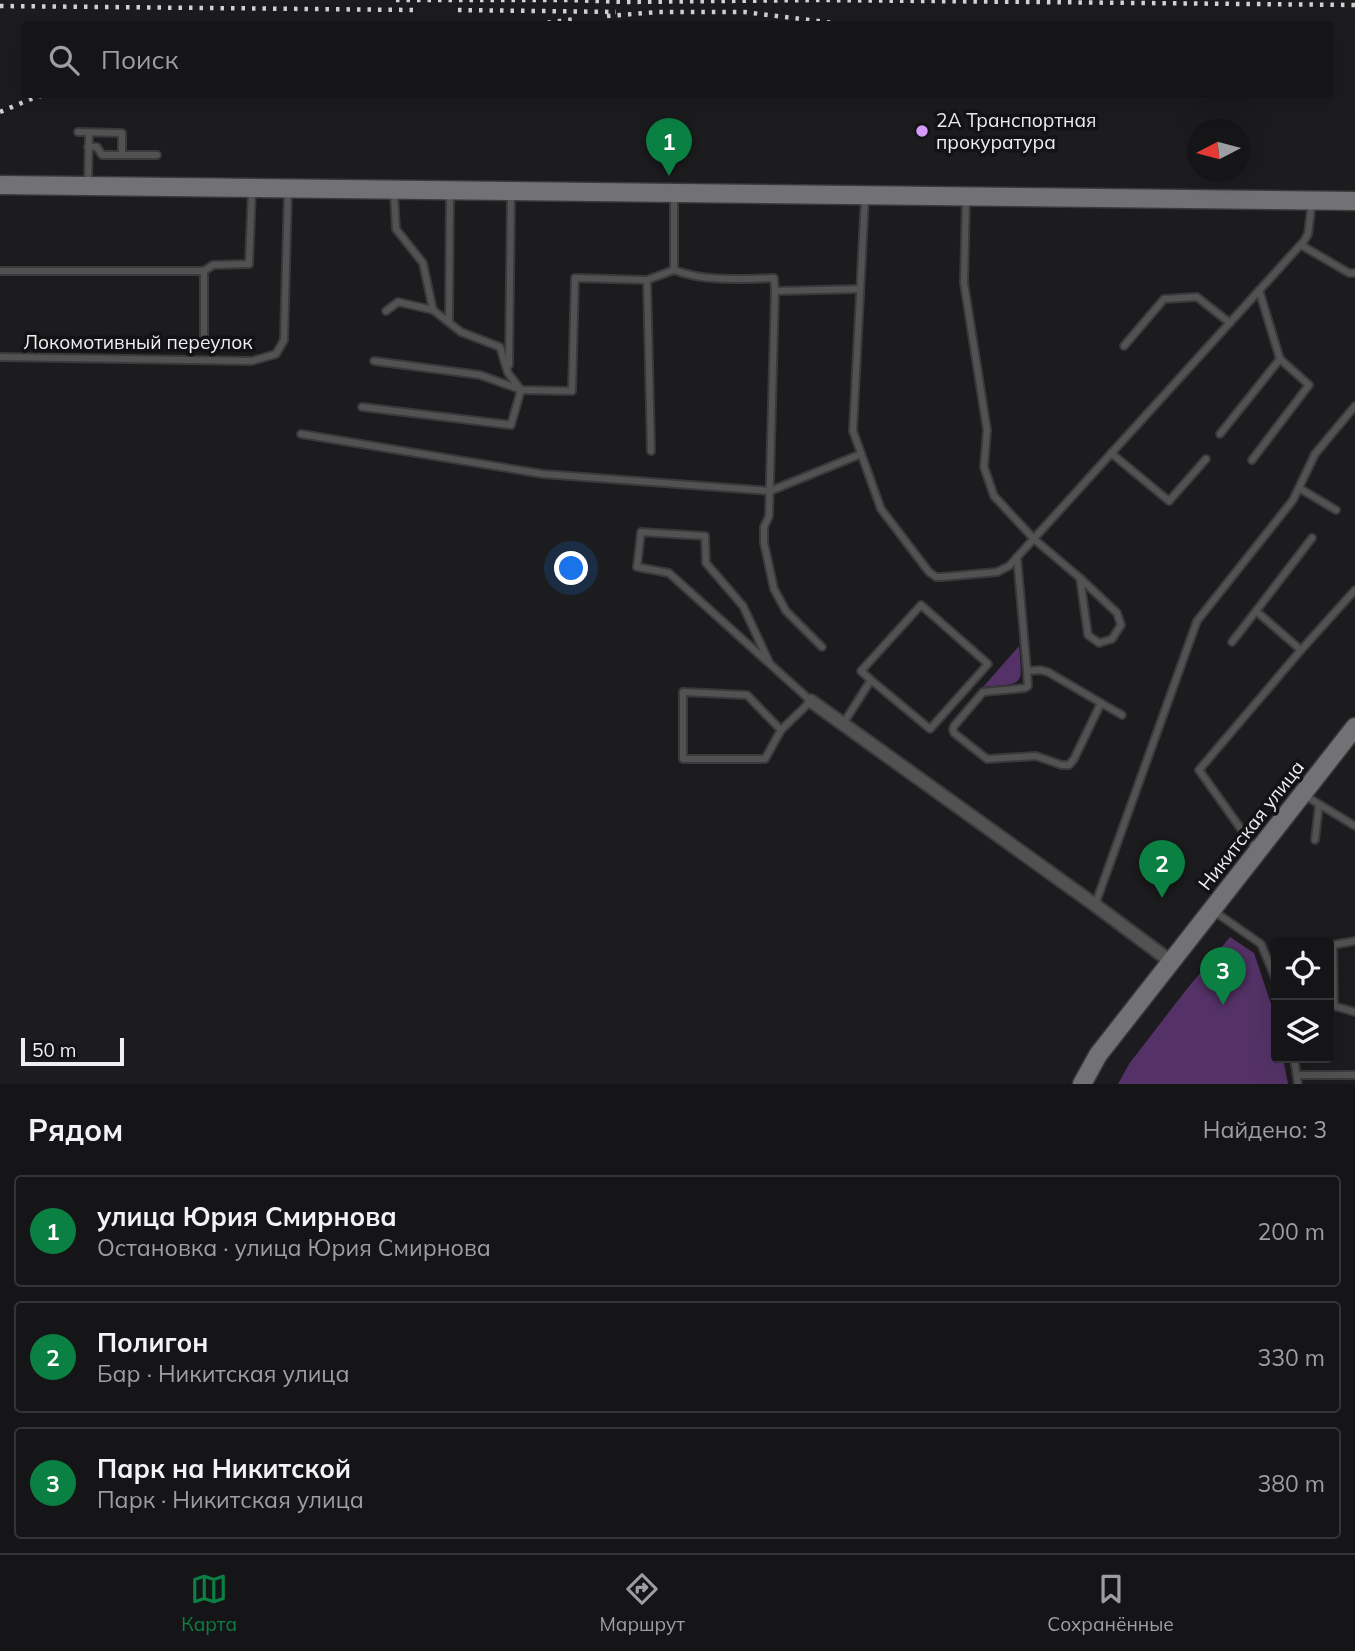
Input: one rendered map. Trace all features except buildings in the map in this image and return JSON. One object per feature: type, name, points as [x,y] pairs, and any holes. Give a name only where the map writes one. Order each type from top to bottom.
[{"type":"main road","points":[[0,185],[1355,201]]},
{"type":"main road","name":"Никитская улица","points":[[1082,1084],[1098,1055],[1355,727]]},
{"type":"street","points":[[811,701],[1170,961]]},
{"type":"lane","points":[[78,132],[122,133],[122,155]]},
{"type":"lane","points":[[88,186],[89,133]]},
{"type":"lane","points":[[88,147],[97,148],[102,155],[157,155]]},
{"type":"lane","points":[[0,271],[204,271],[213,265],[249,264],[252,188]]},
{"type":"lane","name":"Локомотивный переулок","points":[[0,357],[253,361],[276,354],[284,340],[288,189]]},
{"type":"lane","points":[[394,190],[396,229],[423,263],[433,310]]},
{"type":"lane","points":[[449,322],[450,191]]},
{"type":"lane","points":[[508,373],[511,192]]},
{"type":"lane","points":[[674,194],[674,270]]},
{"type":"lane","points":[[865,195],[853,431],[881,509],[929,572],[936,577],[1004,570],[1301,245],[1308,234],[1312,201]]},
{"type":"lane","points":[[966,196],[964,283],[987,430],[984,467],[994,496],[1034,539],[1080,578],[1117,613],[1121,625],[1112,639],[1099,643],[1088,635],[1080,578]]},
{"type":"lane","points":[[1301,245],[1349,273],[1355,273]]},
{"type":"lane","points":[[374,361],[480,376],[521,390],[572,391],[575,278],[647,281],[674,270],[705,279],[774,278],[770,491],[764,543],[774,589],[786,611],[822,647]]},
{"type":"lane","points":[[204,271],[204,344]]},
{"type":"lane","points":[[647,281],[651,451]]},
{"type":"lane","points":[[775,291],[860,289]]},
{"type":"lane","points":[[1252,460],[1309,385],[1280,359],[1259,290]]},
{"type":"lane","points":[[1124,346],[1164,299],[1197,297],[1230,323]]},
{"type":"lane","points":[[386,311],[398,302],[433,310],[461,332],[500,347],[508,373],[521,390]]},
{"type":"lane","points":[[1220,434],[1280,359]]},
{"type":"lane","points":[[362,407],[511,425],[521,390]]},
{"type":"lane","points":[[1095,905],[1197,621],[1293,500],[1315,454],[1355,405]]},
{"type":"lane","points":[[301,434],[543,474],[770,491],[861,454]]},
{"type":"lane","points":[[1111,453],[1169,501],[1206,459]]},
{"type":"lane","points":[[1298,488],[1336,510]]},
{"type":"lane","points":[[770,664],[743,606],[706,563],[705,536],[641,532],[638,567],[669,573],[811,701],[781,730],[765,759],[682,759],[683,692],[747,695],[781,730]]},
{"type":"lane","points":[[1233,642],[1312,538]]},
{"type":"lane","points":[[1017,557],[1027,687],[983,692],[954,726],[954,733],[987,759],[1036,756],[1069,765],[1074,760],[1101,702]]},
{"type":"lane","points":[[1258,852],[1199,770],[1355,590]]},
{"type":"lane","points":[[921,605],[988,664],[930,729],[871,680],[861,671],[921,605]]},
{"type":"lane","points":[[1256,611],[1301,650]]},
{"type":"lane","points":[[1027,671],[1048,672],[1122,715]]},
{"type":"lane","points":[[843,724],[871,680]]},
{"type":"lane","points":[[1303,794],[1355,826]]},
{"type":"lane","points":[[1315,840],[1319,805]]},
{"type":"lane","points":[[1211,909],[1261,944],[1271,964]]},
{"type":"lane","points":[[1334,946],[1355,941]]},
{"type":"lane","points":[[1334,1000],[1334,1006],[1355,1012]]},
{"type":"lane","points":[[1295,1063],[1298,1084]]},
{"type":"lane","points":[[1297,1075],[1355,1075]]},
{"type":"shaded area","points":[[1019,646],[1021,670],[1018,681],[983,687]]},
{"type":"shaded area","points":[[1230,937],[1254,953],[1271,1004],[1271,1063],[1284,1063],[1288,1084],[1118,1084],[1129,1064]]},
{"type":"railway","points":[[396,0],[819,0],[1355,5]]},
{"type":"railway","points":[[0,6],[413,10]]},
{"type":"railway","points":[[458,10],[616,12]]},
{"type":"railway","points":[[607,16],[659,12],[744,12],[818,21]]},
{"type":"railway","points":[[560,21],[575,19]]},
{"type":"railway","points":[[0,112],[34,98]]},
{"type":"place","name":"2А Транспортная прокуратура","points":[[922,131]]},
{"type":"place","name":"улица Юрия Смирнова","points":[[669,176]]},
{"type":"place","name":"Полигон","points":[[1162,898]]},
{"type":"place","name":"Парк на Никитской","points":[[1223,1005]]}]
